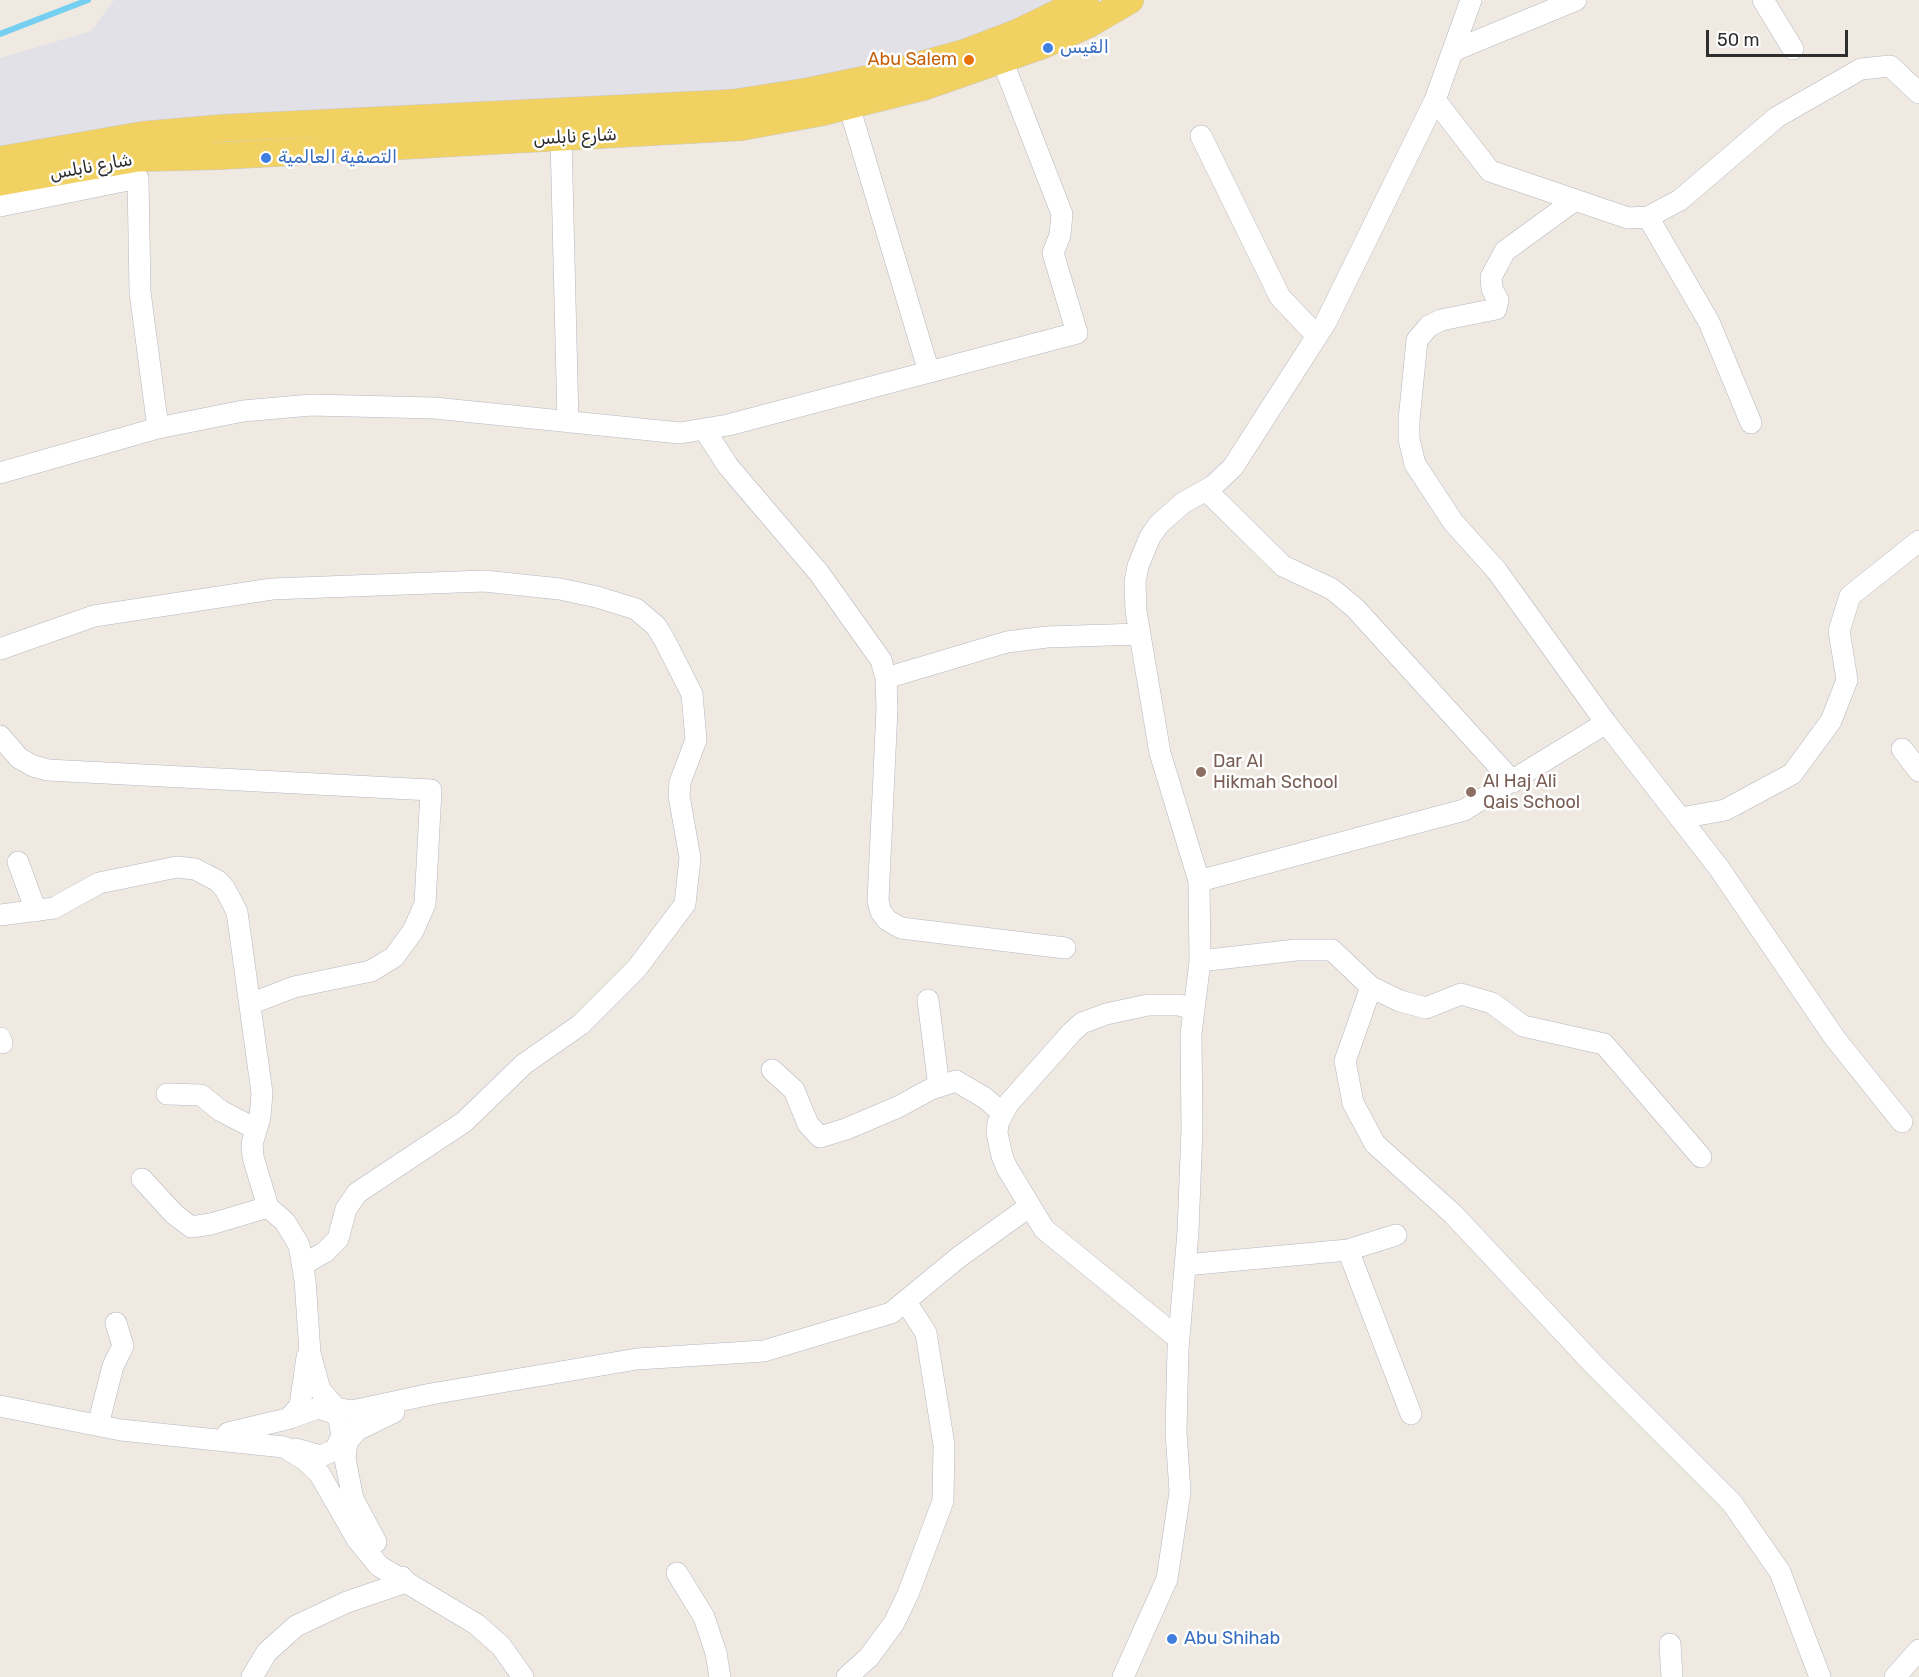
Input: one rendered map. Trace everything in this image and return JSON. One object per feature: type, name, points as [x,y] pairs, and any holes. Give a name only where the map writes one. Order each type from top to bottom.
[{"type":"main road","name":"شارع نابلس","points":[[0,160],[143,135],[224,128],[733,103],[877,77],[964,53],[1019,32],[1085,0]]},
{"type":"main road","name":"شارع نابلس","points":[[0,182],[138,158],[561,138],[741,126],[849,106],[923,87],[1002,60],[1089,24],[1130,0]]},
{"type":"street","points":[[1123,1677],[1167,1579],[1179,1492],[1176,1432],[1179,1340],[1192,1141],[1191,1034],[1200,961],[1199,881],[1160,753],[1140,634],[1135,582],[1143,551],[1159,524],[1171,512],[1206,490],[1233,467],[1317,336],[1435,100],[1455,50],[1471,0]]},
{"type":"street","points":[[1455,50],[1576,0]]},
{"type":"street","points":[[1763,0],[1793,49]]},
{"type":"street","points":[[0,473],[158,428],[243,411],[311,405],[434,408],[680,433],[704,429],[1077,333],[1053,253],[1060,235],[1062,214],[1002,60]]},
{"type":"street","points":[[1435,100],[1490,171],[1628,218],[1648,217],[1680,200],[1777,117],[1861,69],[1890,66],[1919,93]]},
{"type":"street","points":[[849,106],[929,372]]},
{"type":"street","points":[[1201,136],[1280,297],[1317,336]]},
{"type":"street","points":[[561,138],[568,422]]},
{"type":"street","points":[[0,206],[138,178],[140,292],[158,428]]},
{"type":"street","points":[[1575,200],[1505,251],[1491,277],[1492,289],[1498,300],[1496,309],[1441,320],[1421,333],[1417,340],[1409,439],[1415,464],[1453,522],[1497,571],[1606,723],[1719,868],[1834,1038],[1902,1122]]},
{"type":"street","points":[[1648,217],[1709,322],[1751,423]]},
{"type":"street","points":[[704,429],[728,466],[819,573],[881,660],[886,678],[887,710],[878,901],[881,912],[887,920],[901,928],[1065,948]]},
{"type":"street","points":[[1206,490],[1283,566],[1332,589],[1355,608],[1513,782]]},
{"type":"street","points":[[1681,818],[1725,810],[1792,774],[1831,721],[1847,680],[1839,631],[1850,596],[1919,541]]},
{"type":"street","points":[[0,649],[94,616],[272,589],[463,580],[494,581],[569,591],[621,603],[636,609],[660,633],[692,694],[696,740],[680,782],[679,796],[690,858],[685,904],[637,968],[580,1025],[524,1064],[464,1122],[357,1193],[346,1209],[338,1239],[325,1252],[304,1264]]},
{"type":"street","points":[[886,678],[914,672],[1007,642],[1047,637],[1140,634]]},
{"type":"street","points":[[1199,881],[1464,810],[1606,723]]},
{"type":"street","points":[[0,736],[19,758],[33,766],[48,770],[431,790],[425,904],[413,931],[394,957],[371,971],[294,987],[250,1004]]},
{"type":"street","points":[[1902,749],[1919,771]]},
{"type":"street","points":[[18,862],[36,911]]},
{"type":"street","points":[[0,915],[54,908],[99,883],[177,867],[195,869],[218,881],[237,912],[263,1104],[252,1144],[253,1157],[268,1207],[292,1231],[304,1264],[308,1341],[300,1406],[287,1419]]},
{"type":"street","points":[[1200,961],[1296,951],[1332,951],[1371,987],[1400,1001],[1426,1008],[1461,994],[1492,1003],[1523,1026],[1604,1044],[1701,1157]]},
{"type":"street","points":[[1371,987],[1345,1061],[1353,1103],[1375,1144],[1453,1214],[1596,1367],[1732,1503],[1780,1572],[1820,1677]]},
{"type":"street","points":[[928,1000],[939,1087]]},
{"type":"street","points":[[1179,1340],[1054,1239],[1030,1206],[1002,1156],[997,1134],[1002,1113],[1082,1023],[1106,1014],[1148,1005],[1172,1005],[1194,1009]]},
{"type":"street","points":[[772,1070],[794,1090],[808,1124],[819,1137],[888,1112],[956,1081],[985,1098],[1002,1113]]},
{"type":"street","points":[[167,1094],[201,1095],[221,1111],[256,1129]]},
{"type":"street","points":[[142,1179],[191,1227],[211,1224],[268,1207]]},
{"type":"street","points":[[308,1341],[320,1390],[336,1408],[352,1411],[458,1389],[637,1359],[764,1351],[891,1313],[958,1257],[1030,1206]]},
{"type":"street","points":[[1185,1265],[1348,1250],[1396,1235]]},
{"type":"street","points":[[1348,1250],[1411,1414]]},
{"type":"street","points":[[847,1677],[869,1657],[894,1623],[908,1594],[943,1501],[944,1445],[926,1333],[906,1302]]},
{"type":"street","points":[[98,1425],[113,1366],[123,1346],[116,1323]]},
{"type":"street","points":[[406,1582],[367,1530],[353,1499],[345,1459],[347,1442],[357,1430],[369,1422],[458,1389]]},
{"type":"street","points":[[0,1406],[98,1425],[206,1438],[284,1447],[321,1456],[335,1450],[342,1436],[339,1419],[326,1409],[310,1409],[287,1419],[206,1438]]},
{"type":"street","points":[[284,1447],[305,1460],[319,1473],[357,1539],[379,1566],[476,1624],[501,1646],[522,1677]]},
{"type":"street","points":[[677,1573],[704,1617],[716,1653],[720,1677]]},
{"type":"street","points":[[252,1677],[267,1652],[296,1626],[347,1602],[406,1582]]},
{"type":"street","points":[[1670,1644],[1672,1677]]},
{"type":"street","points":[[1897,1676],[1919,1650]]},
{"type":"shaded area","points":[[114,0],[1062,0],[972,54],[613,115],[260,140],[0,187],[0,58],[91,31]]},
{"type":"waterway","points":[[0,34],[88,0]]},
{"type":"place","name":"القيس","points":[[1048,48]]},
{"type":"place","name":"Abu Salem","points":[[969,60]]},
{"type":"place","name":"التصفية العالمية","points":[[266,158]]},
{"type":"place","name":"Dar Al Hikmah School","points":[[1201,772]]},
{"type":"place","name":"Al Haj Ali Qais School","points":[[1471,792]]},
{"type":"place","name":"Abu Shihab","points":[[1172,1639]]}]
